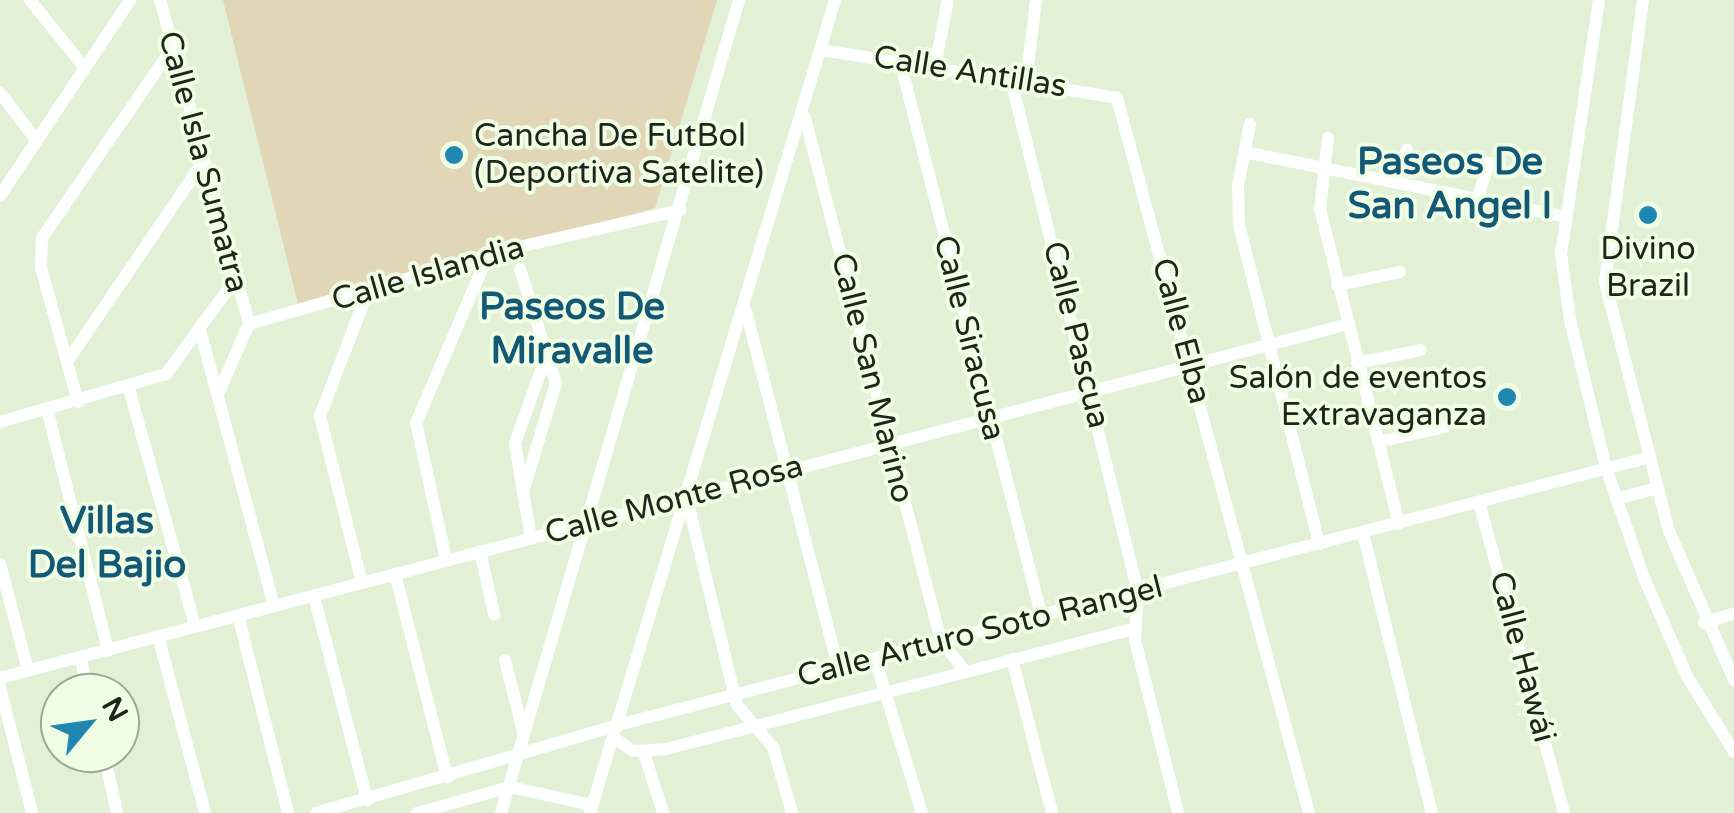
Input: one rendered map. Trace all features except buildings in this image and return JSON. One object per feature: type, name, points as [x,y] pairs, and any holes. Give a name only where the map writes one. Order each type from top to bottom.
[{"type":"street","points":[[30,0],[84,67]]},
{"type":"street","points":[[0,196],[34,137],[130,0]]},
{"type":"street","name":"Calle Isla Sumatra","points":[[160,0],[201,165],[248,324]]},
{"type":"street","points":[[501,813],[592,521],[739,0]]},
{"type":"street","points":[[417,813],[510,787],[591,809],[805,116],[835,0]]},
{"type":"street","points":[[935,66],[948,0]]},
{"type":"street","points":[[1018,80],[1036,0]]},
{"type":"street","points":[[1599,0],[1565,217],[1564,285],[1616,500],[1688,678],[1734,752]]},
{"type":"street","points":[[1643,0],[1604,261],[1609,313],[1657,488],[1704,622],[1734,680]]},
{"type":"street","points":[[78,402],[41,268],[42,238],[170,50]]},
{"type":"street","name":"Calle Antillas","points":[[822,50],[1117,98]]},
{"type":"street","name":"Calle Siracusa","points":[[900,62],[1041,614]]},
{"type":"street","name":"Calle Pascua","points":[[1018,80],[1138,592],[1134,628],[1178,813]]},
{"type":"street","points":[[0,93],[34,137]]},
{"type":"street","name":"Calle Elba","points":[[1117,98],[1240,566]]},
{"type":"street","name":"Calle San Marino","points":[[805,116],[941,640]]},
{"type":"street","points":[[1250,124],[1236,206],[1319,544]]},
{"type":"street","points":[[1328,138],[1320,209],[1399,524]]},
{"type":"street","points":[[1394,182],[1407,150]]},
{"type":"street","points":[[1244,152],[1565,217]]},
{"type":"street","points":[[1478,197],[1488,163]]},
{"type":"street","points":[[67,362],[201,165]]},
{"type":"street","name":"Calle Islandia","points":[[248,324],[486,257],[681,210]]},
{"type":"street","points":[[446,559],[416,422],[486,257]]},
{"type":"street","points":[[520,269],[547,354],[554,403],[524,489]]},
{"type":"street","points":[[1337,285],[1400,272]]},
{"type":"street","points":[[0,422],[129,389],[172,370],[234,282]]},
{"type":"street","points":[[362,583],[320,416],[368,291]]},
{"type":"street","points":[[746,311],[790,469],[838,667]]},
{"type":"street","points":[[219,392],[248,324]]},
{"type":"street","name":"Calle Monte Rosa","points":[[0,678],[1348,324]]},
{"type":"street","name":"Calle Isla Sumatra","points":[[200,330],[274,606]]},
{"type":"street","points":[[1357,362],[1421,350]]},
{"type":"street","points":[[531,538],[516,436],[547,354]]},
{"type":"street","points":[[129,389],[196,626]]},
{"type":"street","points":[[47,408],[108,650]]},
{"type":"street","points":[[1378,442],[1444,427]]},
{"type":"street","name":"Calle Arturo Soto Rangel","points":[[316,813],[838,667],[1647,458]]},
{"type":"street","points":[[1616,500],[1657,488]]},
{"type":"street","points":[[690,497],[734,696],[773,747],[792,813]]},
{"type":"street","name":"Calle Hawái","points":[[1480,502],[1564,813]]},
{"type":"street","points":[[1364,533],[1432,813]]},
{"type":"street","points":[[480,551],[494,614]]},
{"type":"street","points":[[0,564],[28,670]]},
{"type":"street","points":[[1240,566],[1308,813]]},
{"type":"street","points":[[395,574],[448,777]]},
{"type":"street","points":[[314,596],[367,800]]},
{"type":"street","points":[[1704,622],[1734,613]]},
{"type":"street","points":[[238,615],[288,813]]},
{"type":"street","points":[[644,752],[1134,628]]},
{"type":"street","points":[[158,636],[205,813]]},
{"type":"street","points":[[941,640],[964,669]]},
{"type":"street","points":[[80,657],[84,673]]},
{"type":"street","points":[[875,658],[888,690],[922,813]]},
{"type":"street","points":[[1012,658],[1052,813]]},
{"type":"street","points":[[506,660],[524,736]]},
{"type":"street","points":[[0,686],[32,813]]},
{"type":"street","points":[[616,731],[644,752],[663,813]]},
{"type":"street","points":[[108,773],[117,813]]},
{"type":"shaded area","points":[[223,0],[717,0],[655,208],[298,304]]},
{"type":"place","name":"Cancha De FutBol (Deportiva Satelite)","points":[[454,155]]},
{"type":"place","name":"Divino Brazil","points":[[1648,215]]},
{"type":"place","name":"Salón de eventos Extravaganza","points":[[1507,397]]},
{"type":"district","name":"Paseos De San Angel I","points":[[1450,185]]},
{"type":"district","name":"Paseos De Miravalle","points":[[572,330]]},
{"type":"district","name":"Villas Del Bajio","points":[[107,544]]}]
